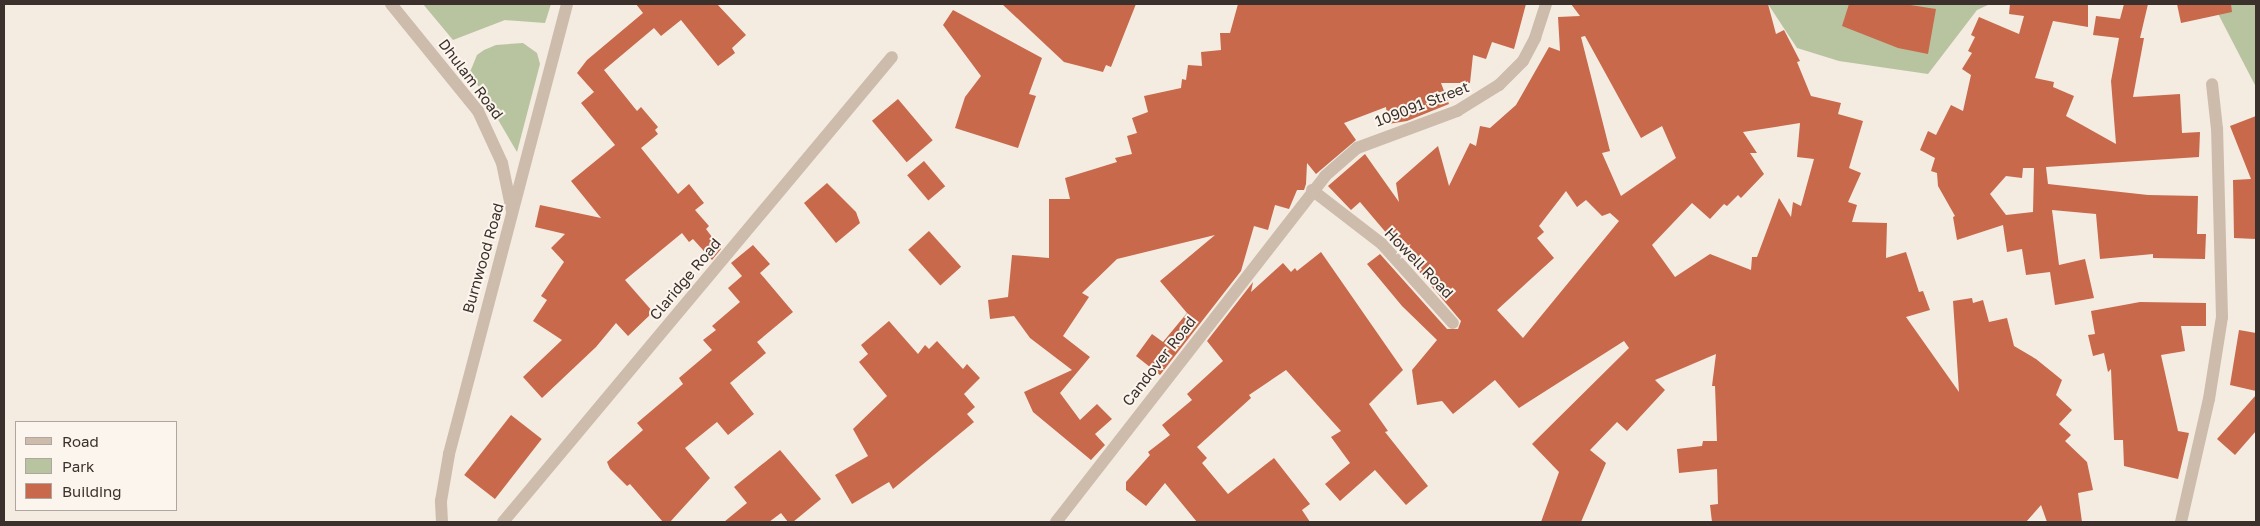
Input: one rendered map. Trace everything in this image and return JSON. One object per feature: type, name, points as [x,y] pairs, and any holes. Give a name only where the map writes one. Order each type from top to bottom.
[{"type":"street","name":"Dhulam Road","points":[[391,4],[478,111],[502,163],[512,213]]},
{"type":"street","name":"Burnwood Road","points":[[442,522],[441,501],[449,454],[567,4]]},
{"type":"street","name":"109091 Street","points":[[1288,220],[1312,190],[1341,160],[1358,148],[1457,111],[1499,85],[1523,61],[1535,38],[1546,4]]},
{"type":"street","name":"Claridge Road","points":[[503,522],[892,57]]},
{"type":"street","points":[[2181,522],[2209,399],[2222,317],[2217,129],[2212,84]]},
{"type":"street","name":"Howell Road","points":[[1312,190],[1382,244],[1453,323]]},
{"type":"street","name":"Candover Road","points":[[1056,522],[1288,220]]},
{"type":"green space","points":[[423,4],[551,4],[545,23],[505,20],[453,40]]},
{"type":"green space","points":[[1768,4],[1990,4],[1977,10],[1928,74],[1839,61],[1797,48]]},
{"type":"green space","points":[[2213,4],[2256,4],[2256,87]]},
{"type":"green space","points":[[523,43],[537,53],[540,64],[517,152],[470,72],[477,55],[484,50],[496,45]]},
{"type":"building","points":[[636,4],[717,4],[746,35],[732,48],[735,53],[718,66],[681,20],[661,36],[654,28],[604,70],[637,111],[641,107],[658,127],[655,130],[658,134],[641,148],[678,194],[689,184],[704,203],[695,210],[709,226],[706,229],[721,249],[712,260],[693,239],[689,242],[682,233],[625,280],[653,312],[628,336],[616,323],[596,347],[542,398],[523,377],[562,340],[533,321],[547,300],[541,296],[564,262],[551,248],[565,234],[535,227],[540,205],[601,218],[571,181],[615,145],[581,103],[594,92],[577,73],[587,60],[643,13]]},
{"type":"building","points":[[1002,4],[1136,4],[1111,67],[1106,65],[1103,72],[1064,62]]},
{"type":"building","points":[[1238,4],[1526,4],[1514,49],[1492,42],[1486,59],[1473,55],[1470,83],[1441,83],[1449,104],[1407,121],[1388,124],[1386,107],[1344,123],[1356,140],[1316,174],[1307,163],[1304,190],[1297,190],[1289,209],[1275,205],[1268,230],[1254,226],[1241,271],[1160,375],[1136,356],[1152,334],[1163,342],[1187,313],[1160,281],[1215,235],[1117,259],[1082,293],[1089,297],[1063,336],[1090,357],[1060,393],[1080,420],[1097,404],[1112,419],[1095,434],[1105,445],[1091,460],[1033,412],[1024,392],[1072,370],[1030,338],[1014,316],[990,319],[988,300],[1008,297],[1012,255],[1049,258],[1049,199],[1070,199],[1065,178],[1117,162],[1115,158],[1132,154],[1127,136],[1137,133],[1132,118],[1148,112],[1144,96],[1181,88],[1182,79],[1186,80],[1188,65],[1202,66],[1201,52],[1221,50],[1220,33],[1230,33]]},
{"type":"building","points":[[1571,4],[1768,4],[1776,34],[1784,30],[1800,61],[1797,62],[1811,96],[1841,103],[1838,114],[1863,121],[1849,168],[1861,173],[1848,202],[1857,205],[1852,222],[1887,223],[1886,258],[1906,252],[1919,292],[1923,291],[1930,310],[1906,317],[1959,392],[1953,301],[1972,298],[1973,303],[1983,300],[1989,322],[2007,318],[2014,346],[2036,359],[2062,380],[2056,395],[2072,410],[2059,424],[2071,435],[2065,441],[2087,462],[2093,490],[2078,493],[2082,522],[2047,522],[2041,505],[2026,522],[1712,522],[1710,505],[1718,504],[1717,469],[1679,473],[1677,449],[1702,446],[1703,441],[1717,441],[1715,386],[1712,386],[1716,354],[1655,380],[1665,390],[1627,431],[1617,422],[1590,450],[1606,463],[1581,522],[1541,522],[1559,472],[1532,444],[1629,348],[1624,341],[1519,408],[1495,380],[1453,414],[1442,401],[1417,405],[1412,370],[1437,340],[1402,306],[1367,264],[1380,254],[1447,329],[1458,329],[1461,321],[1360,202],[1351,210],[1328,186],[1365,154],[1399,202],[1396,183],[1438,146],[1449,186],[1470,143],[1476,146],[1480,126],[1490,128],[1516,105],[1549,47],[1560,51],[1558,17],[1580,16]],"holes":[[[1585,36],[1641,138],[1662,126],[1676,158],[1621,196],[1602,153],[1610,151],[1581,37]],[[1800,123],[1797,157],[1814,159],[1801,206],[1793,202],[1791,217],[1779,198],[1757,257],[1752,257],[1751,270],[1710,254],[1675,277],[1652,245],[1692,203],[1710,219],[1724,204],[1727,206],[1738,195],[1741,198],[1764,174],[1750,153],[1757,153],[1743,132]],[[1566,191],[1577,207],[1586,200],[1602,216],[1610,213],[1619,221],[1523,338],[1497,310],[1554,258],[1537,238],[1544,232],[1539,226]]]},
{"type":"building","points":[[1849,4],[1904,4],[1936,9],[1928,54],[1898,48],[1842,26]]},
{"type":"building","points":[[2010,4],[2088,4],[2088,27],[2053,21],[2035,78],[2054,82],[2053,87],[2074,96],[2066,116],[2116,144],[2111,81],[2119,38],[2093,35],[2096,16],[2120,19],[2124,4],[2148,4],[2140,38],[2144,38],[2133,97],[2180,94],[2182,133],[2200,132],[2199,157],[2046,167],[2048,184],[2148,195],[2198,196],[2197,234],[2206,234],[2205,259],[2153,258],[2153,254],[2100,259],[2096,214],[2052,210],[2059,265],[2085,259],[2094,298],[2055,305],[2050,272],[2026,275],[2022,249],[2007,252],[2003,225],[1957,240],[1953,217],[1955,216],[1938,186],[1937,173],[1931,171],[1935,158],[1920,150],[1928,131],[1936,135],[1951,105],[1963,111],[1971,75],[1962,69],[1972,53],[1968,51],[1975,37],[1971,35],[1979,17],[2019,34],[2024,16],[2009,14]],"holes":[[[2023,168],[2034,168],[2033,212],[2006,215],[1990,194],[2006,176],[2022,178]]]},
{"type":"building","points":[[2177,4],[2231,4],[2232,12],[2181,23]]},
{"type":"building","points":[[953,10],[1042,58],[1029,94],[1036,96],[1018,148],[955,128],[965,97],[981,76],[943,25]]},
{"type":"building","points":[[898,99],[933,140],[907,162],[872,121]]},
{"type":"building","points":[[2256,116],[2256,239],[2234,238],[2233,180],[2251,179],[2230,126]]},
{"type":"building","points":[[924,161],[945,186],[928,200],[907,175]]},
{"type":"building","points":[[827,183],[856,212],[860,223],[836,243],[804,203]]},
{"type":"building","points":[[929,231],[961,267],[940,285],[908,250]]},
{"type":"building","points":[[753,245],[770,264],[760,273],[793,312],[757,342],[766,353],[730,383],[754,414],[728,435],[717,422],[685,448],[710,478],[670,522],[663,522],[630,484],[627,486],[610,469],[607,462],[643,430],[637,423],[683,384],[679,378],[712,350],[703,340],[716,330],[712,326],[740,302],[728,288],[742,276],[731,263]]},
{"type":"building","points":[[1321,252],[1403,370],[1369,404],[1388,431],[1385,432],[1428,486],[1406,505],[1375,470],[1340,501],[1325,484],[1350,463],[1331,437],[1341,431],[1286,370],[1249,395],[1251,398],[1197,447],[1207,458],[1202,463],[1228,494],[1274,458],[1310,504],[1302,510],[1310,522],[1197,522],[1165,483],[1146,506],[1126,490],[1126,482],[1150,455],[1148,452],[1170,435],[1162,425],[1192,400],[1187,394],[1223,361],[1207,341],[1253,282],[1251,292],[1283,263],[1291,272],[1295,268],[1297,271]]},
{"type":"building","points":[[2140,302],[2206,303],[2206,326],[2181,326],[2185,351],[2161,355],[2178,431],[2189,433],[2178,479],[2124,466],[2123,440],[2114,440],[2111,369],[2108,372],[2104,353],[2093,356],[2088,335],[2095,334],[2091,311]]},
{"type":"building","points":[[889,321],[918,354],[925,345],[929,349],[937,341],[963,369],[967,364],[980,378],[964,394],[975,407],[967,414],[974,422],[893,489],[889,482],[852,504],[835,475],[868,456],[853,429],[887,396],[859,362],[868,354],[861,345]]},
{"type":"building","points":[[2239,330],[2256,333],[2256,391],[2230,385]]},
{"type":"building","points":[[2256,395],[2256,431],[2235,455],[2217,439]]},
{"type":"building","points":[[511,415],[542,439],[495,499],[464,475]]},
{"type":"building","points":[[780,450],[821,499],[793,522],[788,522],[781,513],[769,522],[724,522],[747,503],[734,487]]}]
